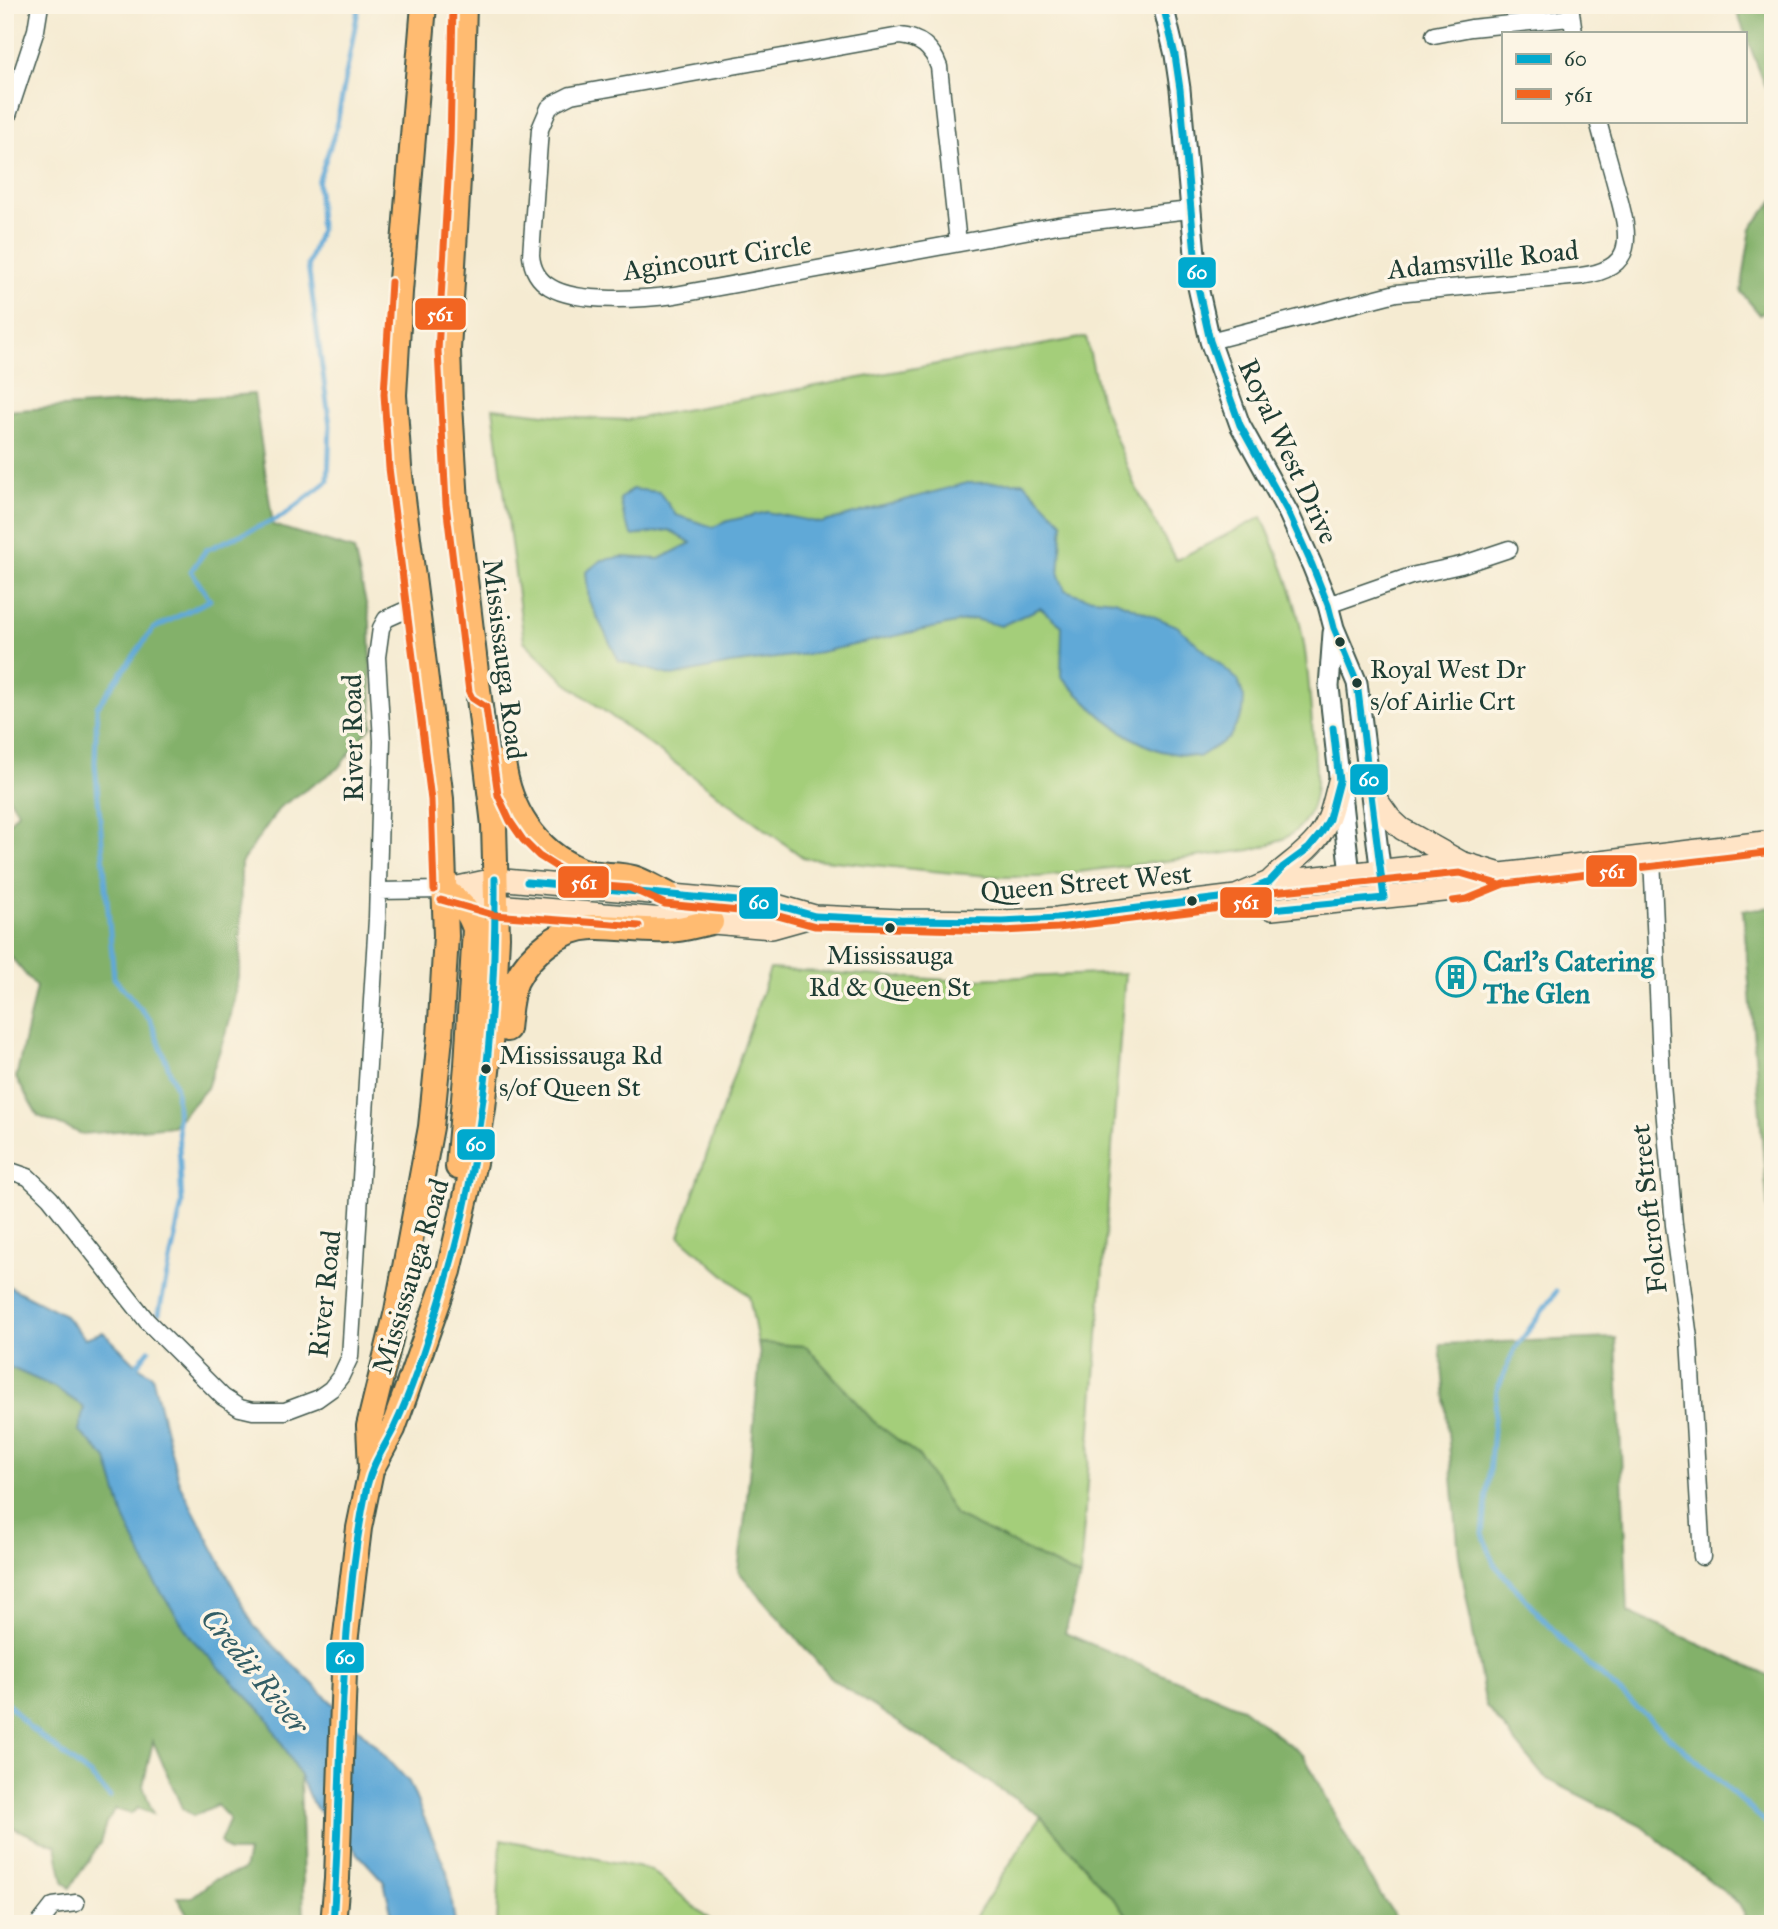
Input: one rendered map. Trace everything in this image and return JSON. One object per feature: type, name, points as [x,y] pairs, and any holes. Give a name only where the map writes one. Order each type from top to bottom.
[{"type":"main road","name":"Mississauga Road","points":[[372,1470],[369,1426],[400,1298],[431,1128],[446,936],[441,799],[399,467],[394,395],[424,5]]},
{"type":"main road","name":"Mississauga Road","points":[[333,1924],[345,1643],[355,1551],[372,1470],[393,1429],[449,1271],[475,1158],[493,1016],[496,905],[494,825],[456,503],[448,350],[460,145],[464,5]]},
{"type":"main road","points":[[479,690],[496,701],[508,793],[519,816],[545,848],[580,870],[596,875],[633,878],[667,894]]},
{"type":"main road","points":[[1269,882],[1283,867],[1309,848],[1322,832],[1329,819],[1339,781]]},
{"type":"main road","points":[[1372,793],[1402,829],[1461,862]]},
{"type":"main road","name":"Queen Street West","points":[[1236,896],[1272,909],[1384,898],[1463,889],[1501,874],[1773,841]]},
{"type":"main road","name":"Queen Street West","points":[[444,890],[495,879],[773,904],[815,916],[900,920],[1016,920],[1057,918],[1236,896],[1269,882],[1461,862],[1501,874]]},
{"type":"main road","points":[[444,890],[470,914],[475,929],[458,1170],[465,1207]]},
{"type":"main road","name":"Queen Street West","points":[[444,890],[496,905],[772,928],[815,916]]},
{"type":"main road","points":[[475,1158],[495,1132],[511,998],[517,981],[539,951],[567,933],[592,927],[670,930],[711,922]]},
{"type":"street","points":[[5,124],[36,30],[40,5]]},
{"type":"street","name":"Royal West Drive","points":[[1163,5],[1180,89],[1198,287],[1210,341],[1240,425],[1289,514],[1328,605],[1334,628],[1357,683],[1384,898]]},
{"type":"street","points":[[1434,35],[1471,28],[1572,19]]},
{"type":"street","name":"Agincourt Circle","points":[[958,243],[939,66],[929,48],[911,37],[900,36],[571,95],[549,108],[540,129],[532,266],[551,289],[565,293],[624,300],[656,298],[1058,225],[1190,210]]},
{"type":"street","name":"Adamsville Road","points":[[1210,341],[1396,293],[1581,276],[1596,274],[1605,269],[1621,257],[1628,237],[1598,122]]},
{"type":"street","points":[[1328,605],[1411,576],[1461,565],[1509,550]]},
{"type":"street","name":"River Road","points":[[5,1169],[28,1177],[50,1198],[147,1321],[223,1397],[240,1408],[253,1411],[285,1410],[302,1406],[331,1389],[341,1376],[350,1357],[378,891],[382,741],[377,657],[381,628],[386,619],[417,605]]},
{"type":"street","name":"Royal West Drive","points":[[1334,628],[1329,687],[1353,901]]},
{"type":"street","name":"Folcroft Street","points":[[1652,856],[1662,1084],[1674,1225],[1689,1338],[1703,1557]]},
{"type":"street","points":[[378,891],[444,890]]},
{"type":"street","points":[[39,1924],[53,1906],[76,1903]]},
{"type":"green space","points":[[1734,5],[1773,5],[1773,106],[1746,32]]},
{"type":"green space","points":[[1773,201],[1773,306],[1760,315],[1741,292],[1751,228]]},
{"type":"green space","points":[[1086,337],[1100,398],[1134,484],[1176,560],[1262,517],[1281,562],[1296,608],[1305,651],[1316,776],[1315,796],[1308,815],[1297,829],[1283,839],[1250,850],[1040,877],[952,873],[804,858],[565,682],[524,641],[493,408],[579,418],[628,420]]},
{"type":"green space","points":[[254,394],[273,525],[354,550],[370,621],[372,725],[338,768],[280,807],[241,863],[240,966],[230,1020],[207,1088],[173,1126],[82,1134],[38,1116],[16,1078],[36,987],[5,950],[5,827],[18,812],[5,791],[5,411]]},
{"type":"green space","points":[[1773,907],[1773,1272],[1743,910]]},
{"type":"green space","points":[[770,969],[947,980],[1125,973],[1080,1577],[955,1515],[919,1456],[873,1421],[806,1346],[758,1343],[749,1296],[679,1236]]},
{"type":"green space","points":[[1616,1338],[1628,1612],[1773,1678],[1773,1924],[1750,1924],[1738,1903],[1641,1826],[1545,1778],[1486,1706],[1459,1555],[1440,1344]]},
{"type":"green space","points":[[758,1343],[806,1346],[873,1421],[919,1456],[955,1515],[1080,1577],[1065,1633],[1242,1708],[1304,1756],[1360,1863],[1400,1924],[1135,1924],[1041,1816],[832,1679],[738,1571],[760,1356]]},
{"type":"green space","points":[[5,1365],[54,1387],[84,1407],[79,1431],[107,1459],[124,1517],[192,1639],[267,1717],[300,1776],[304,1924],[240,1924],[235,1918],[217,1924],[187,1924],[189,1917],[177,1897],[192,1897],[214,1880],[244,1870],[248,1852],[229,1852],[220,1842],[230,1819],[217,1805],[193,1816],[182,1808],[153,1741],[143,1786],[153,1814],[138,1808],[131,1814],[115,1809],[106,1823],[100,1843],[70,1888],[63,1881],[56,1846],[5,1824]]},
{"type":"green space","points":[[1041,1816],[1135,1924],[971,1924]]},
{"type":"green space","points":[[501,1839],[651,1870],[715,1924],[497,1924]]},
{"type":"water","points":[[1024,482],[1063,523],[1059,575],[1065,590],[1084,597],[1115,600],[1177,626],[1238,680],[1244,698],[1243,713],[1229,738],[1199,757],[1161,751],[1132,738],[1094,709],[1061,676],[1062,626],[1040,608],[1001,626],[974,619],[816,653],[730,664],[672,676],[619,661],[589,601],[586,572],[602,560],[622,557],[659,559],[691,543],[669,530],[633,536],[625,521],[620,499],[632,489],[659,492],[676,515],[713,527],[767,512],[821,523],[967,483]]},
{"type":"water","name":"Credit River","points":[[6,1285],[63,1314],[85,1338],[103,1332],[137,1365],[152,1375],[179,1483],[254,1626],[409,1782],[448,1874],[455,1924],[394,1924],[384,1882],[312,1803],[267,1717],[192,1639],[152,1578],[124,1517],[107,1459],[79,1431],[84,1407],[54,1387],[5,1365]]},
{"type":"waterway","points":[[159,1313],[182,1204],[176,1088],[151,1021],[114,978],[95,763],[97,707],[153,629],[210,600],[191,571],[206,550],[283,516],[328,481],[330,425],[308,265],[320,230],[318,182],[336,129],[359,5]]},
{"type":"waterway","points":[[1556,1292],[1515,1349],[1497,1390],[1483,1534],[1494,1564],[1566,1644],[1773,1829]]},
{"type":"waterway","points":[[137,1365],[149,1350]]},
{"type":"waterway","points":[[5,1700],[29,1727],[91,1776],[110,1797]]},
{"type":"transit line","name":"561","points":[[453,5],[450,145],[438,351],[446,504],[469,692],[472,698],[486,707],[498,795],[510,821],[523,840],[539,856],[577,880],[594,885],[630,888],[665,904],[771,914],[815,926],[1003,931],[1058,928],[1237,906],[1272,892],[1460,873],[1498,884]]},
{"type":"transit line","name":"60","points":[[1163,5],[1180,89],[1198,287],[1210,341],[1240,425],[1289,514],[1312,565],[1357,683],[1384,898],[1272,909],[1236,896]]},
{"type":"transit line","name":"561","points":[[391,282],[384,394],[389,468],[431,800],[434,890]]},
{"type":"transit line","name":"60","points":[[527,882],[773,904],[815,916],[900,920],[1002,921],[1057,918],[1236,896],[1269,882],[1283,867],[1309,848],[1322,832],[1329,819],[1339,781],[1333,728]]},
{"type":"transit line","name":"561","points":[[1453,901],[1467,899],[1504,884],[1773,852]]},
{"type":"transit line","name":"60","points":[[333,1924],[342,1704],[357,1540],[369,1478],[401,1414],[418,1369],[453,1255],[466,1202],[476,1149],[489,1042],[495,879]]},
{"type":"transit line","name":"561","points":[[441,900],[494,915],[639,926]]},
{"type":"place","name":"Royal West Dr s/of Airlie Crt","points":[[1357,683]]},
{"type":"place","name":"Mississauga Rd & Queen St","points":[[890,928]]},
{"type":"place","name":"Carl's Catering The Glen","points":[[1456,977]]},
{"type":"place","name":"Mississauga Rd s/of Queen St","points":[[486,1069]]}]
